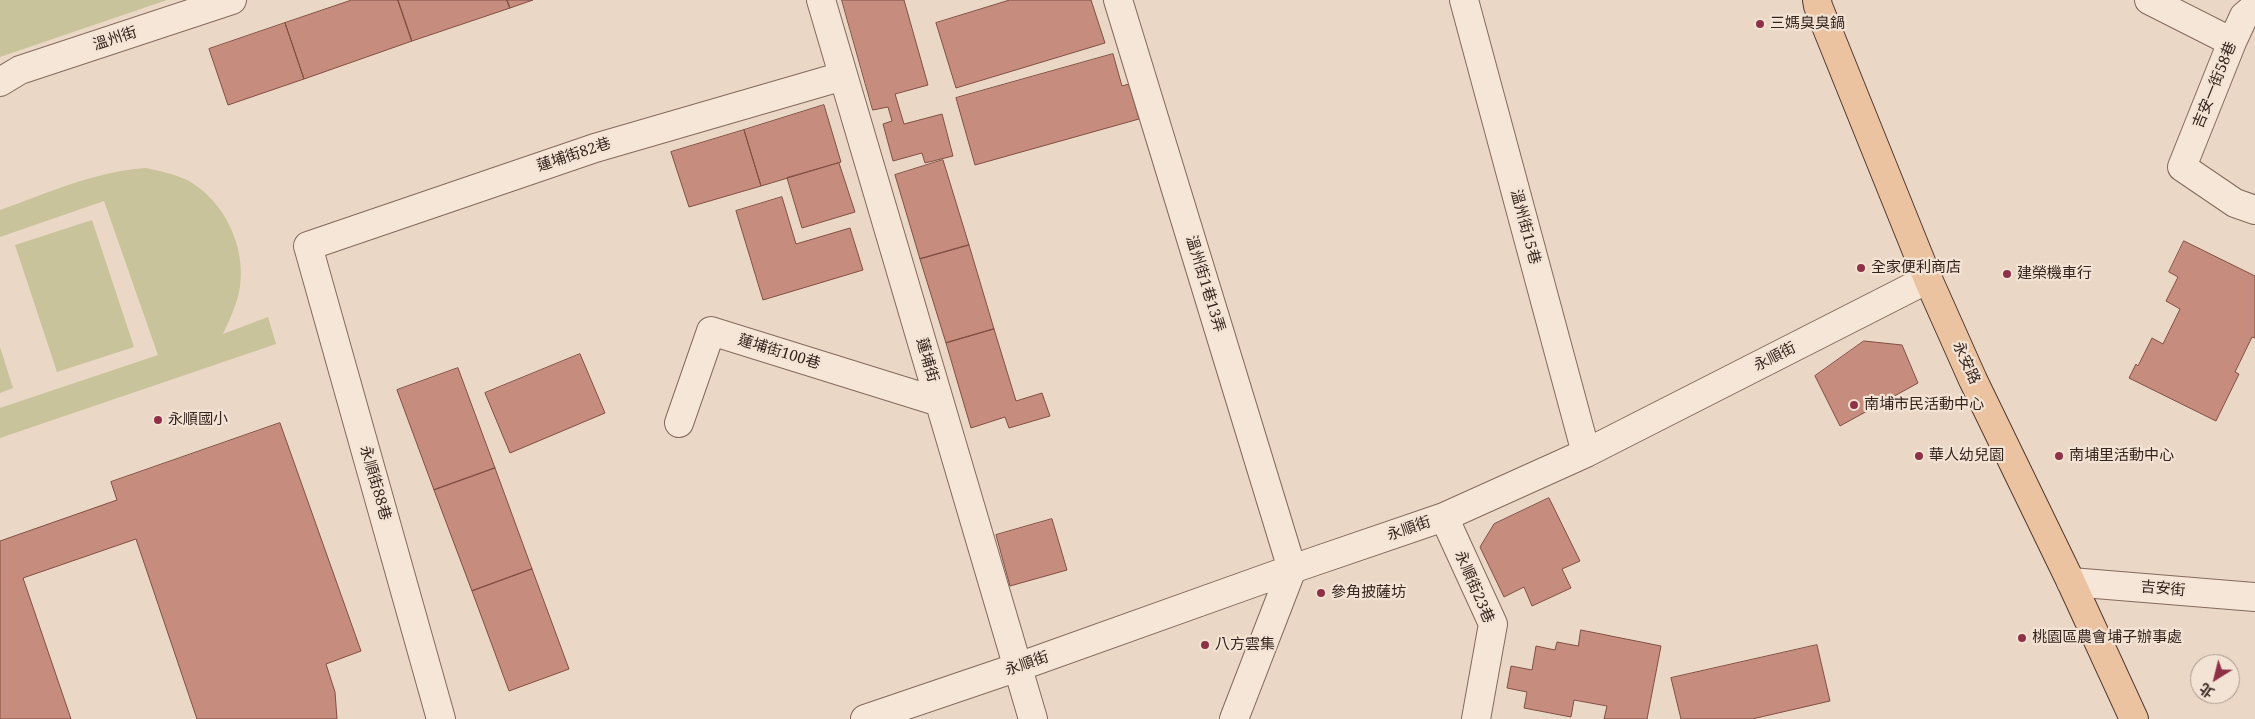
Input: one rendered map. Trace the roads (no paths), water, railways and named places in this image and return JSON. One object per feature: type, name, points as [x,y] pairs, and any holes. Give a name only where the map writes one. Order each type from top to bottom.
[{"type":"main road","name":"永安路","points":[[1817,0],[1928,279],[1973,380],[2071,582],[2134,719]]},
{"type":"street","name":"溫州街","points":[[0,82],[20,70],[232,0]]},
{"type":"street","name":"蓮埔街","points":[[822,0],[1033,719]]},
{"type":"street","name":"溫州街1巷13弄","points":[[1118,0],[1292,568]]},
{"type":"street","name":"溫州街15巷","points":[[1464,0],[1586,453]]},
{"type":"street","points":[[2149,0],[2232,42]]},
{"type":"street","name":"吉安一街58巷","points":[[2255,7],[2244,16],[2232,42],[2182,167],[2235,203],[2255,210]]},
{"type":"street","name":"蓮埔街82巷","points":[[308,246],[595,148],[843,76]]},
{"type":"street","name":"永順街88巷","points":[[308,246],[442,719]]},
{"type":"street","name":"永順街","points":[[865,719],[1018,668],[1292,568],[1444,517],[1586,453],[1928,279]]},
{"type":"street","name":"蓮埔街100巷","points":[[679,423],[712,331],[939,402]]},
{"type":"street","name":"永順街23巷","points":[[1444,517],[1493,624],[1476,719]]},
{"type":"street","points":[[1234,719],[1292,568]]},
{"type":"street","name":"吉安街","points":[[2071,582],[2255,597]]},
{"type":"place","name":"三媽臭臭鍋","points":[[1760,24]]},
{"type":"place","name":"全家便利商店","points":[[1861,268]]},
{"type":"place","name":"建榮機車行","points":[[2007,274]]},
{"type":"place","name":"南埔市民活動中心","points":[[1854,405]]},
{"type":"place","name":"永順國小","points":[[158,420]]},
{"type":"place","name":"華人幼兒園","points":[[1919,456]]},
{"type":"place","name":"南埔里活動中心","points":[[2059,456]]},
{"type":"place","name":"參角披薩坊","points":[[1321,593]]},
{"type":"place","name":"桃園區農會埔子辦事處","points":[[2022,638]]},
{"type":"place","name":"八方雲集","points":[[1205,645]]}]
